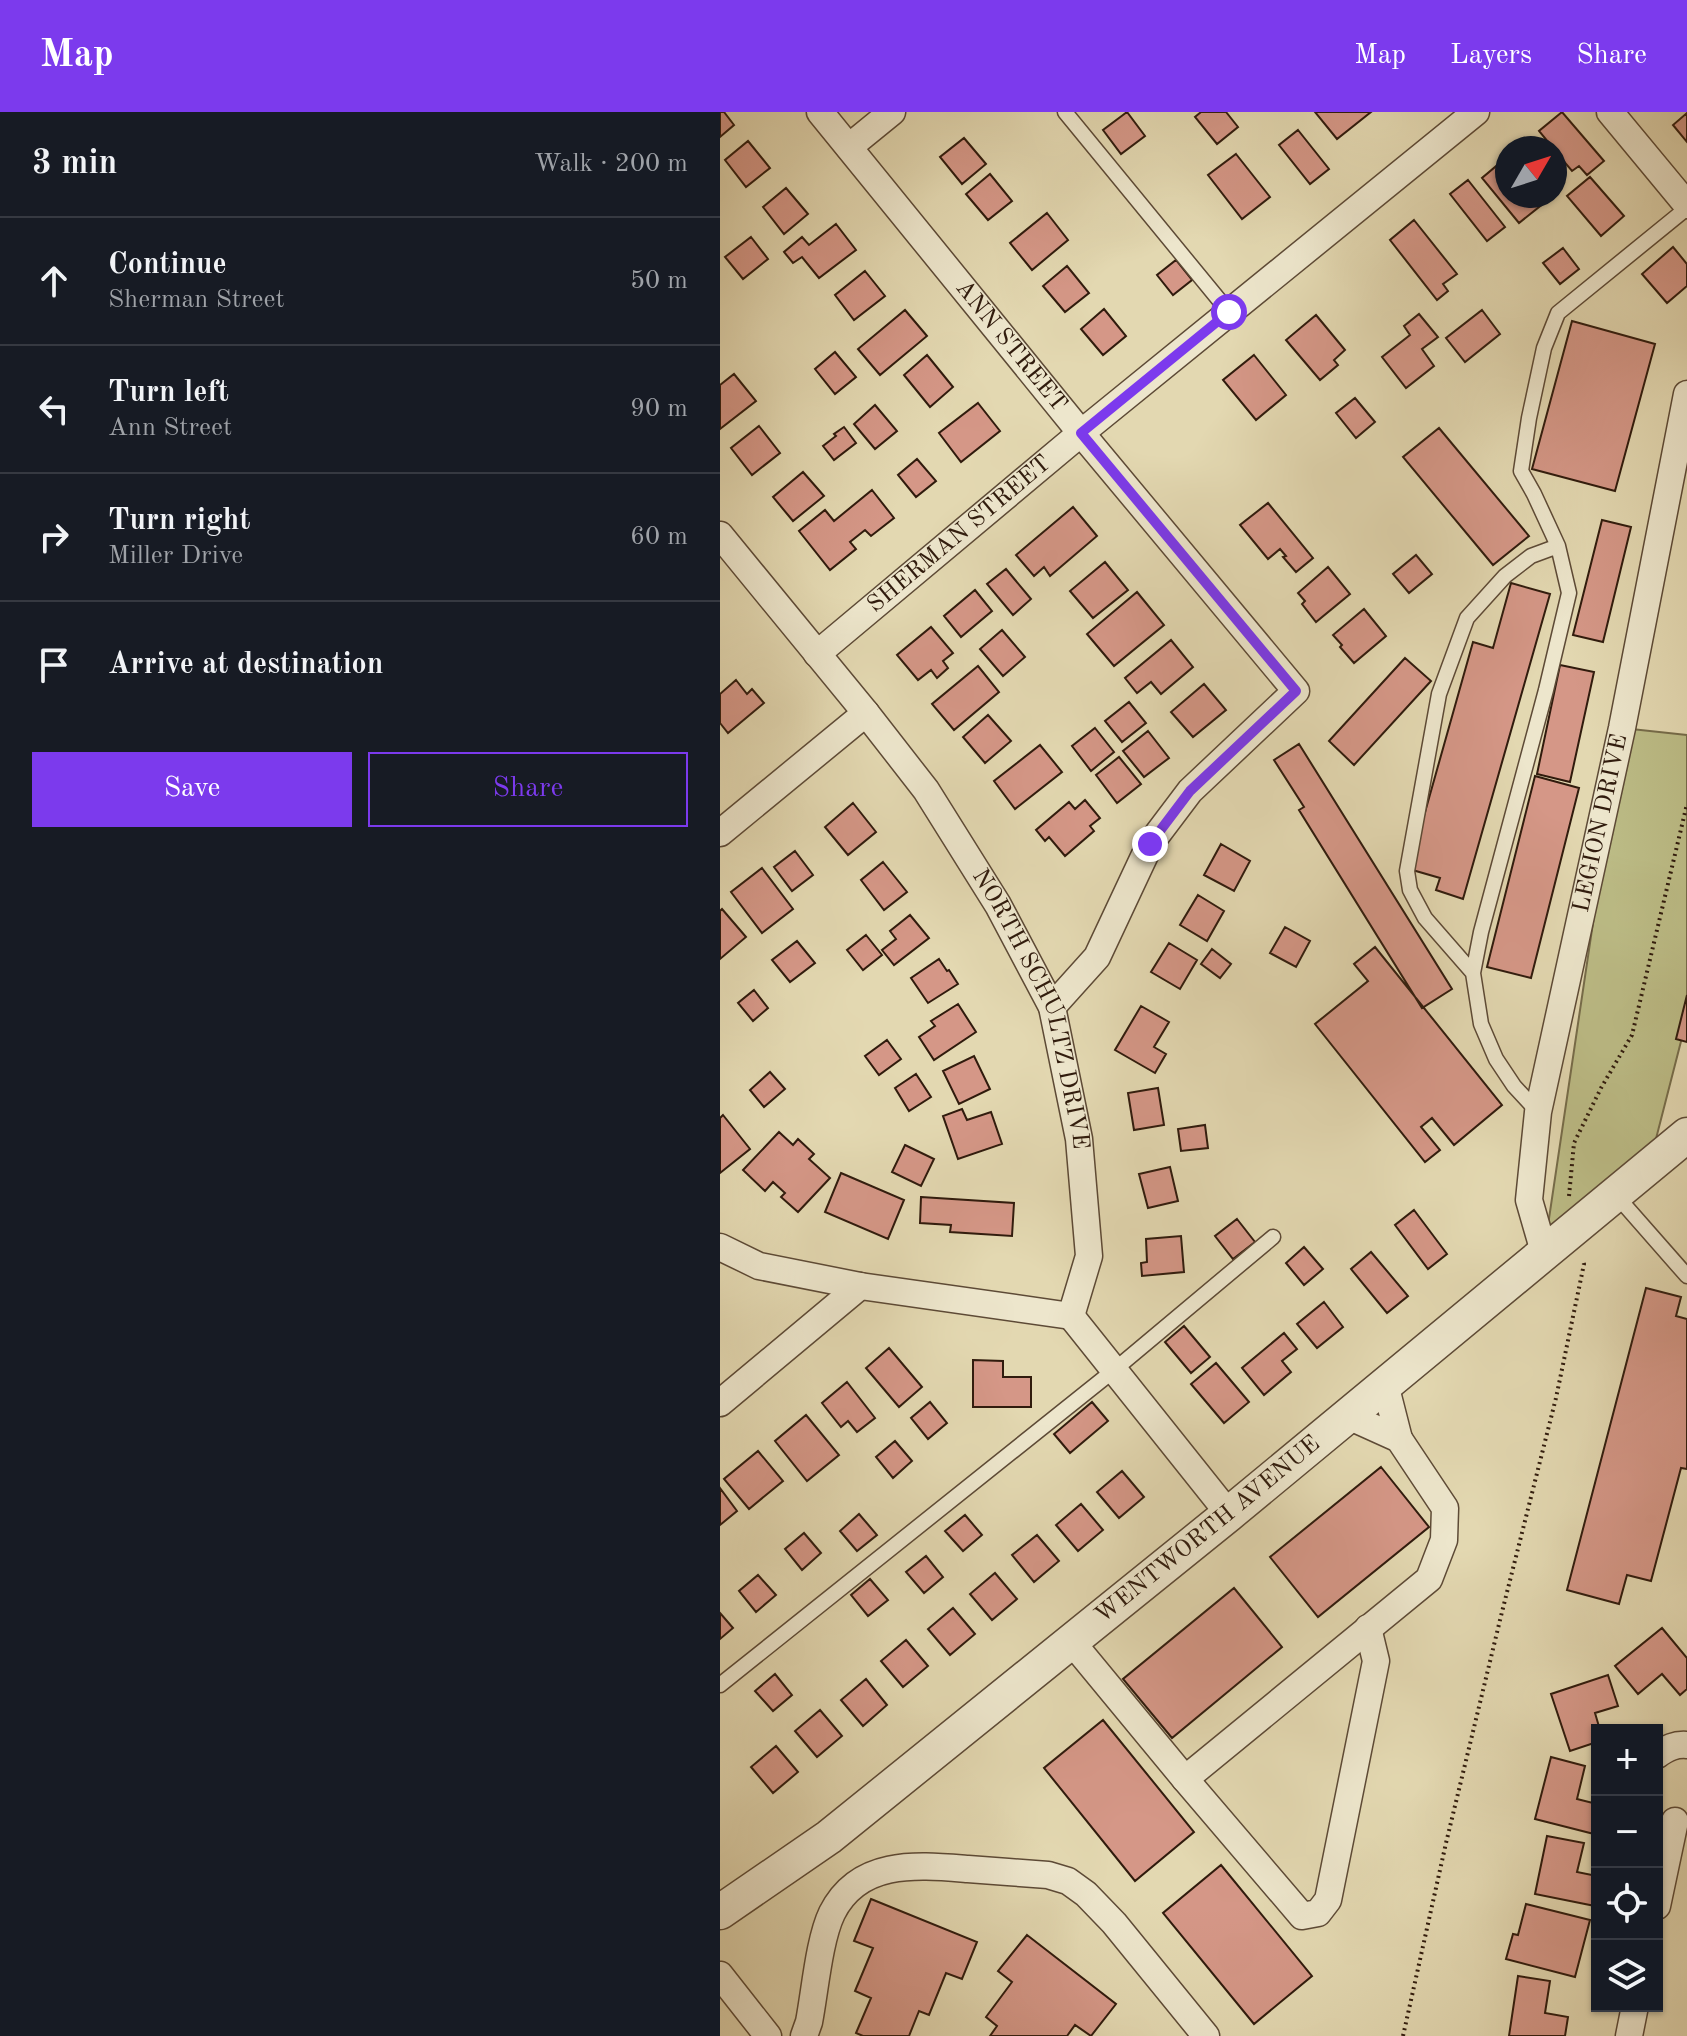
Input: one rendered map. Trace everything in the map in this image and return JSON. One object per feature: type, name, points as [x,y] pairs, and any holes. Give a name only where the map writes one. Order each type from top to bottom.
[{"type":"street","name":"ANN STREET","points":[[820,112],[1296,691],[1190,791],[1150,844],[1097,957],[1052,1007]]},
{"type":"street","points":[[849,147],[892,112]]},
{"type":"street","name":"SHERMAN STREET","points":[[817,654],[1081,433],[1476,112]]},
{"type":"street","points":[[1610,112],[1687,207]]},
{"type":"street","name":"LEGION DRIVE","points":[[1544,1252],[1529,1200],[1538,1112],[1622,728],[1687,394]]},
{"type":"street","name":"NORTH SCHULTZ DRIVE","points":[[720,535],[926,790],[998,905],[1052,1007],[1079,1139],[1089,1256],[1071,1316]]},
{"type":"street","points":[[720,833],[866,713]]},
{"type":"street","name":"WENTWORTH AVENUE","points":[[720,1912],[829,1837],[1229,1514],[1687,1135]]},
{"type":"street","points":[[720,1247],[759,1266],[860,1286],[1071,1316],[1229,1514]]},
{"type":"street","points":[[720,1403],[860,1286]]},
{"type":"street","points":[[1185,1779],[1429,1579],[1444,1540],[1445,1508],[1399,1439],[1385,1384]]},
{"type":"street","points":[[1348,1416],[1399,1439]]},
{"type":"street","points":[[1071,1641],[1302,1916],[1318,1913],[1328,1900],[1376,1661],[1368,1628]]},
{"type":"street","points":[[1663,1750],[1687,1745]]},
{"type":"street","points":[[1663,1873],[1673,1818]]},
{"type":"street","points":[[804,2036],[826,1928],[833,1911],[846,1894],[867,1876],[891,1868],[923,1865],[1048,1875],[1068,1881],[1086,1894],[1114,1923],[1206,2036]]},
{"type":"street","points":[[720,1975],[768,2036]]},
{"type":"street","points":[[1629,2036],[1634,2012]]},
{"type":"lane","points":[[1065,112],[1229,312]]},
{"type":"lane","points":[[1538,1112],[1514,1086],[1496,1059],[1481,1024],[1473,973],[1569,593],[1558,546],[1521,471],[1529,418],[1544,348],[1558,313],[1687,207]]},
{"type":"lane","points":[[1473,973],[1425,918],[1410,890],[1407,871],[1439,694],[1467,618],[1505,576],[1531,556],[1558,546]]},
{"type":"lane","points":[[1615,1194],[1687,1276]]},
{"type":"lane","points":[[721,1683],[1113,1371],[1273,1237]]},
{"type":"path","points":[[1568,1193],[1574,1143],[1632,1035],[1687,804]]},
{"type":"path","points":[[1403,2036],[1457,1797],[1556,1398],[1584,1264]]},
{"type":"green space","points":[[1622,728],[1687,735],[1687,1018],[1649,1166],[1544,1252]]},
{"type":"building","points":[[720,112],[724,112],[734,125],[720,137]]},
{"type":"building","points":[[1127,112],[1145,136],[1121,154],[1103,130]]},
{"type":"building","points":[[1201,112],[1226,112],[1238,127],[1217,144],[1195,117]]},
{"type":"building","points":[[1315,112],[1371,112],[1337,139]]},
{"type":"building","points":[[1562,112],[1604,161],[1587,175],[1579,166],[1572,171],[1567,165],[1567,136],[1543,136],[1539,131]]},
{"type":"building","points":[[1687,113],[1687,142],[1673,125]]},
{"type":"building","points":[[1298,130],[1329,169],[1310,184],[1279,145]]},
{"type":"building","points":[[964,138],[986,164],[962,184],[940,157]]},
{"type":"building","points":[[748,141],[770,168],[746,187],[725,160]]},
{"type":"building","points":[[1236,154],[1270,197],[1242,219],[1208,175]]},
{"type":"building","points":[[1495,167],[1495,194],[1482,178]]},
{"type":"building","points":[[990,174],[1012,201],[988,220],[966,194]]},
{"type":"building","points":[[1590,177],[1624,216],[1601,236],[1567,196]]},
{"type":"building","points":[[1468,180],[1505,227],[1487,241],[1450,194]]},
{"type":"building","points":[[786,188],[808,214],[784,234],[763,207]]},
{"type":"building","points":[[1507,208],[1538,208],[1519,223]]},
{"type":"building","points":[[1047,213],[1068,240],[1032,270],[1010,243]]},
{"type":"building","points":[[1414,220],[1457,274],[1443,284],[1448,291],[1437,300],[1390,240]]},
{"type":"building","points":[[836,224],[856,250],[819,278],[802,257],[793,263],[784,252],[802,237],[809,245]]},
{"type":"building","points":[[751,237],[768,259],[743,279],[725,257]]},
{"type":"building","points":[[1673,247],[1687,264],[1687,286],[1667,303],[1642,274]]},
{"type":"building","points":[[1563,248],[1579,269],[1560,284],[1543,263]]},
{"type":"building","points":[[1176,260],[1192,280],[1173,295],[1157,275]]},
{"type":"building","points":[[1067,266],[1089,293],[1065,312],[1043,286]]},
{"type":"building","points":[[865,271],[885,296],[854,320],[835,295]]},
{"type":"building","points":[[1104,309],[1126,336],[1103,355],[1081,329]]},
{"type":"building","points":[[905,310],[927,336],[880,375],[858,349]]},
{"type":"building","points":[[1482,310],[1500,334],[1465,362],[1446,338]]},
{"type":"building","points":[[1419,314],[1438,337],[1422,349],[1434,366],[1406,388],[1382,357],[1410,335],[1404,326]]},
{"type":"building","points":[[1316,315],[1345,350],[1334,360],[1338,365],[1320,380],[1286,340]]},
{"type":"building","points":[[1572,321],[1655,344],[1615,491],[1532,469]]},
{"type":"building","points":[[835,352],[856,377],[835,394],[815,369]]},
{"type":"building","points":[[927,355],[953,387],[930,407],[904,375]]},
{"type":"building","points":[[1254,355],[1286,395],[1256,420],[1223,380]]},
{"type":"building","points":[[734,374],[756,401],[720,429],[720,385]]},
{"type":"building","points":[[1355,398],[1375,422],[1356,438],[1336,413]]},
{"type":"building","points":[[978,403],[1000,431],[961,462],[939,433]]},
{"type":"building","points":[[875,405],[897,431],[875,449],[854,424]]},
{"type":"building","points":[[759,426],[780,453],[752,475],[731,448]]},
{"type":"building","points":[[844,427],[856,443],[834,460],[823,446]]},
{"type":"building","points":[[1439,428],[1529,536],[1493,565],[1403,457]]},
{"type":"building","points":[[917,459],[936,481],[916,497],[898,475]]},
{"type":"building","points":[[803,472],[824,496],[793,521],[773,497]]},
{"type":"building","points":[[872,490],[894,518],[871,536],[865,530],[850,542],[856,549],[830,570],[799,531],[825,510],[834,521]]},
{"type":"building","points":[[1268,503],[1313,558],[1296,572],[1280,549],[1268,559],[1240,525]]},
{"type":"building","points":[[1073,507],[1097,536],[1050,576],[1044,567],[1034,576],[1016,555]]},
{"type":"building","points":[[1602,520],[1631,527],[1603,642],[1573,635]]},
{"type":"building","points":[[1416,555],[1432,574],[1409,593],[1393,574]]},
{"type":"building","points":[[1105,562],[1128,590],[1093,618],[1070,591]]},
{"type":"building","points":[[1328,567],[1350,594],[1316,622],[1302,604],[1305,601],[1298,593]]},
{"type":"building","points":[[1006,569],[1031,599],[1013,615],[987,584]]},
{"type":"building","points":[[1511,583],[1550,594],[1463,899],[1436,890],[1440,878],[1409,869],[1473,642],[1493,648]]},
{"type":"building","points":[[975,590],[992,611],[961,637],[944,616]]},
{"type":"building","points":[[1137,592],[1164,625],[1114,666],[1087,634]]},
{"type":"building","points":[[1364,609],[1386,636],[1354,663],[1333,635]]},
{"type":"building","points":[[931,627],[953,653],[943,661],[948,668],[937,678],[931,670],[918,680],[897,655]]},
{"type":"building","points":[[1002,630],[1025,657],[1003,676],[980,649]]},
{"type":"building","points":[[1171,640],[1193,667],[1161,694],[1151,682],[1137,693],[1125,678]]},
{"type":"building","points":[[1405,658],[1431,681],[1354,765],[1329,741]]},
{"type":"building","points":[[1560,665],[1594,672],[1570,782],[1537,774]]},
{"type":"building","points":[[978,666],[999,692],[954,730],[932,704]]},
{"type":"building","points":[[736,680],[747,694],[752,689],[764,703],[728,733],[720,723],[720,694]]},
{"type":"building","points":[[1204,684],[1226,710],[1193,737],[1171,712]]},
{"type":"building","points":[[1129,702],[1146,723],[1122,742],[1105,721]]},
{"type":"building","points":[[988,715],[1011,741],[985,763],[963,737]]},
{"type":"building","points":[[1095,728],[1114,752],[1091,771],[1072,746]]},
{"type":"building","points":[[1148,731],[1169,758],[1144,777],[1123,751]]},
{"type":"building","points":[[1299,744],[1452,989],[1422,1008],[1299,810],[1304,807],[1274,760]]},
{"type":"building","points":[[1040,745],[1062,772],[1015,809],[994,781]]},
{"type":"building","points":[[1119,757],[1141,784],[1117,803],[1096,775]]},
{"type":"building","points":[[1535,776],[1579,788],[1531,978],[1487,967]]},
{"type":"building","points":[[1085,800],[1100,818],[1090,826],[1094,831],[1065,856],[1049,837],[1045,841],[1036,830],[1069,802],[1075,809]]},
{"type":"building","points":[[853,803],[876,832],[848,855],[825,827]]},
{"type":"building","points":[[1221,844],[1250,861],[1234,891],[1204,875]]},
{"type":"building","points":[[795,851],[813,875],[792,891],[774,867]]},
{"type":"building","points":[[883,862],[907,892],[884,910],[861,880]]},
{"type":"building","points":[[762,868],[793,909],[762,933],[731,892]]},
{"type":"building","points":[[1198,895],[1224,911],[1207,941],[1180,925]]},
{"type":"building","points":[[722,909],[746,937],[720,959],[720,911]]},
{"type":"building","points":[[910,915],[929,938],[894,965],[882,950],[896,939],[890,931]]},
{"type":"building","points":[[1285,927],[1310,941],[1296,967],[1270,953]]},
{"type":"building","points":[[866,935],[882,955],[863,970],[847,950]]},
{"type":"building","points":[[797,941],[815,963],[790,982],[772,960]]},
{"type":"building","points":[[1169,943],[1197,960],[1180,989],[1151,972]]},
{"type":"building","points":[[1375,947],[1502,1105],[1454,1145],[1432,1118],[1421,1127],[1440,1150],[1425,1162],[1315,1024],[1368,981],[1354,964]]},
{"type":"building","points":[[1212,949],[1231,964],[1220,978],[1201,964]]},
{"type":"building","points":[[939,959],[958,984],[928,1003],[911,978]]},
{"type":"building","points":[[754,990],[768,1008],[753,1021],[738,1003]]},
{"type":"building","points":[[1687,995],[1687,1042],[1676,1039]]},
{"type":"building","points":[[958,1004],[976,1032],[934,1060],[919,1037],[935,1026],[931,1021]]},
{"type":"building","points":[[1141,1006],[1169,1022],[1154,1047],[1166,1054],[1155,1073],[1115,1050]]},
{"type":"building","points":[[887,1040],[901,1059],[879,1075],[865,1056]]},
{"type":"building","points":[[974,1056],[990,1089],[959,1104],[943,1071]]},
{"type":"building","points":[[770,1072],[785,1089],[764,1107],[750,1090]]},
{"type":"building","points":[[916,1074],[931,1097],[909,1111],[895,1088]]},
{"type":"building","points":[[1158,1088],[1164,1125],[1134,1130],[1128,1093]]},
{"type":"building","points":[[962,1109],[967,1120],[991,1112],[1002,1144],[958,1159],[943,1116]]},
{"type":"building","points":[[723,1115],[750,1149],[720,1173],[720,1118]]},
{"type":"building","points":[[1205,1125],[1208,1148],[1181,1151],[1178,1129]]},
{"type":"building","points":[[779,1132],[793,1145],[798,1139],[814,1154],[809,1159],[830,1178],[798,1212],[781,1197],[785,1193],[773,1182],[765,1191],[743,1170]]},
{"type":"building","points":[[905,1145],[934,1159],[921,1186],[892,1172]]},
{"type":"building","points":[[1170,1167],[1178,1201],[1148,1208],[1139,1174]]},
{"type":"building","points":[[841,1173],[904,1200],[888,1239],[825,1212]]},
{"type":"building","points":[[921,1197],[1014,1203],[1012,1236],[950,1232],[951,1225],[920,1223]]},
{"type":"building","points":[[1414,1210],[1447,1254],[1428,1269],[1395,1225]]},
{"type":"building","points":[[1237,1219],[1255,1242],[1233,1259],[1215,1236]]},
{"type":"building","points":[[1181,1236],[1184,1272],[1142,1276],[1141,1263],[1147,1262],[1146,1239]]},
{"type":"building","points":[[1304,1247],[1323,1269],[1304,1285],[1286,1263]]},
{"type":"building","points":[[1371,1252],[1408,1296],[1387,1313],[1351,1269]]},
{"type":"building","points":[[1646,1288],[1681,1297],[1676,1316],[1687,1319],[1687,1469],[1681,1468],[1651,1581],[1627,1575],[1619,1604],[1567,1590]]},
{"type":"building","points":[[1324,1302],[1343,1327],[1317,1348],[1297,1324]]},
{"type":"building","points":[[1184,1326],[1210,1357],[1191,1373],[1165,1342]]},
{"type":"building","points":[[1284,1333],[1297,1349],[1282,1361],[1291,1372],[1264,1395],[1242,1368]]},
{"type":"building","points":[[889,1348],[922,1387],[899,1407],[866,1368]]},
{"type":"building","points":[[973,1360],[1003,1361],[1003,1377],[1031,1377],[1031,1407],[973,1407]]},
{"type":"building","points":[[1216,1363],[1249,1402],[1224,1423],[1191,1384]]},
{"type":"building","points":[[847,1382],[875,1418],[857,1432],[848,1421],[841,1427],[822,1403]]},
{"type":"building","points":[[930,1402],[947,1423],[928,1439],[911,1418]]},
{"type":"building","points":[[1092,1402],[1108,1421],[1070,1453],[1054,1434]]},
{"type":"building","points":[[806,1415],[839,1455],[807,1481],[775,1441]]},
{"type":"building","points":[[895,1441],[912,1461],[893,1478],[876,1457]]},
{"type":"building","points":[[758,1451],[783,1481],[749,1509],[724,1479]]},
{"type":"building","points":[[1381,1467],[1429,1527],[1318,1617],[1270,1557]]},
{"type":"building","points":[[1122,1471],[1144,1497],[1119,1518],[1097,1492]]},
{"type":"building","points":[[720,1488],[737,1511],[720,1525]]},
{"type":"building","points":[[1081,1504],[1103,1530],[1078,1551],[1056,1525]]},
{"type":"building","points":[[859,1514],[877,1535],[857,1551],[840,1531]]},
{"type":"building","points":[[965,1515],[982,1535],[963,1551],[945,1531]]},
{"type":"building","points":[[804,1533],[821,1553],[802,1570],[785,1549]]},
{"type":"building","points":[[1037,1535],[1059,1561],[1034,1582],[1012,1555]]},
{"type":"building","points":[[926,1556],[943,1577],[924,1593],[906,1572]]},
{"type":"building","points":[[995,1573],[1017,1599],[992,1620],[970,1594]]},
{"type":"building","points":[[758,1575],[776,1595],[756,1612],[739,1591]]},
{"type":"building","points":[[870,1579],[888,1600],[868,1616],[851,1595]]},
{"type":"building","points":[[1234,1588],[1282,1647],[1172,1738],[1123,1679]]},
{"type":"building","points":[[953,1608],[975,1634],[950,1655],[928,1629]]},
{"type":"building","points":[[720,1613],[733,1628],[720,1639]]},
{"type":"building","points":[[1662,1628],[1687,1658],[1687,1689],[1680,1695],[1662,1674],[1638,1694],[1615,1666]]},
{"type":"building","points":[[906,1640],[928,1666],[903,1687],[881,1661]]},
{"type":"building","points":[[775,1674],[792,1695],[773,1711],[755,1691]]},
{"type":"building","points":[[1608,1675],[1618,1706],[1595,1713],[1598,1724],[1591,1724],[1591,1744],[1570,1751],[1551,1694]]},
{"type":"building","points":[[866,1679],[887,1705],[863,1726],[841,1700]]},
{"type":"building","points":[[820,1710],[842,1736],[817,1757],[795,1731]]},
{"type":"building","points":[[1103,1720],[1194,1832],[1135,1881],[1044,1768]]},
{"type":"building","points":[[776,1746],[798,1772],[773,1793],[751,1767]]},
{"type":"building","points":[[1551,1757],[1585,1766],[1577,1799],[1591,1802],[1591,1833],[1535,1819]]},
{"type":"building","points":[[1547,1836],[1584,1843],[1577,1872],[1591,1875],[1591,1905],[1535,1894]]},
{"type":"building","points":[[1221,1865],[1312,1976],[1254,2024],[1163,1913]]},
{"type":"building","points":[[871,1899],[977,1942],[962,1979],[946,1973],[929,2015],[919,2011],[909,2036],[863,2036],[856,2033],[871,1998],[855,1991],[873,1948],[854,1941]]},
{"type":"building","points":[[1526,1904],[1590,1920],[1575,1977],[1506,1959],[1513,1934],[1518,1935]]},
{"type":"building","points":[[1027,1935],[1116,2004],[1091,2036],[1075,2025],[1067,2036],[990,2036],[997,2026],[986,2017],[1012,1982],[998,1971]]},
{"type":"building","points":[[1518,1976],[1550,1981],[1545,2013],[1568,2017],[1565,2036],[1509,2036]]},
{"type":"route","points":[[1150,844],[1190,791],[1296,691],[1081,433],[1229,312]]}]
